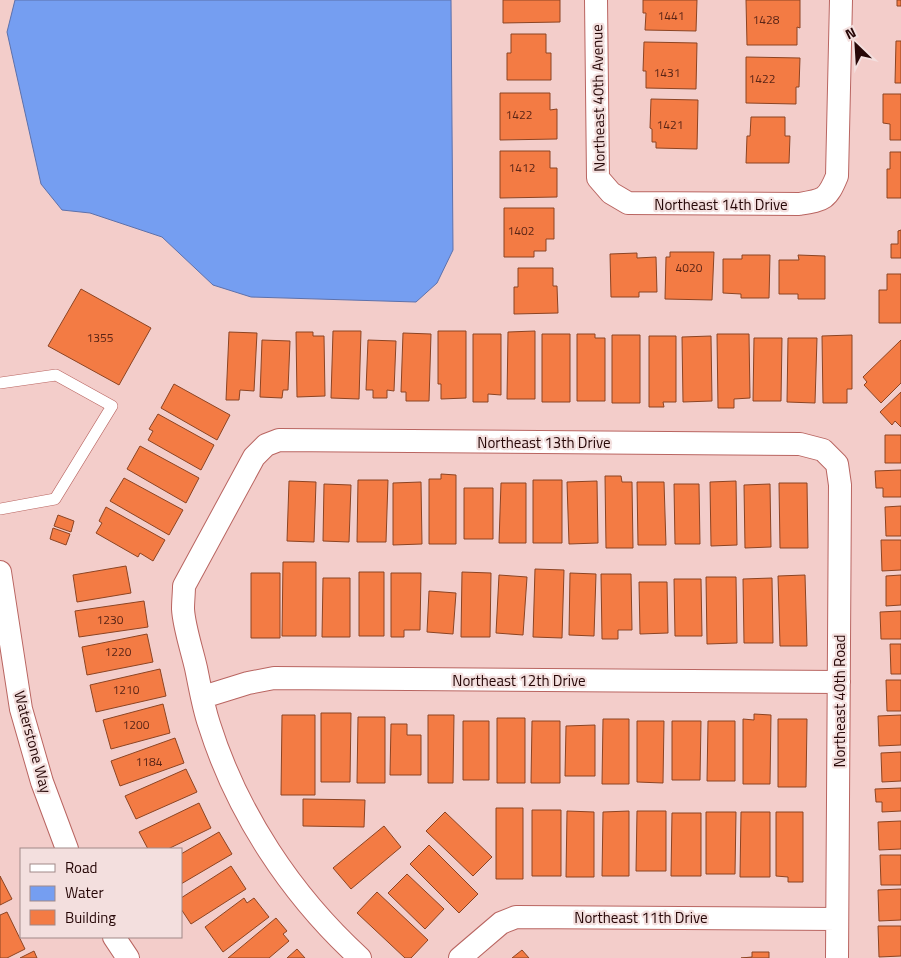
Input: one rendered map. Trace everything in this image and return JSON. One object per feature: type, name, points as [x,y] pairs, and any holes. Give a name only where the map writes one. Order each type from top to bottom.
[{"type":"street","name":"Northeast 40th Avenue","points":[[596,0],[598,178],[611,193]]},
{"type":"street","name":"Northeast 14th Drive","points":[[611,193],[628,203],[799,204],[818,201],[830,193],[837,176],[840,0]]},
{"type":"street","name":"Northeast 13th Drive","points":[[203,697],[183,609],[184,586],[254,457],[266,445],[279,440],[800,444],[823,450]]},
{"type":"street","name":"Northeast 40th Road","points":[[823,450],[837,464],[840,485],[837,958]]},
{"type":"street","name":"Waterstone Way","points":[[0,572],[8,680],[21,709],[42,782],[67,848]]},
{"type":"street","name":"Northeast 12th Drive","points":[[203,697],[248,683],[274,678],[839,682]]},
{"type":"street","points":[[203,697],[208,723],[226,770],[252,822],[272,856],[297,891],[336,936],[360,958]]},
{"type":"street","name":"Northeast 11th Drive","points":[[460,958],[501,922],[516,917],[837,919]]},
{"type":"street","points":[[115,938],[128,958]]},
{"type":"lane","points":[[0,383],[56,375],[112,406],[55,499],[0,509]]},
{"type":"water","points":[[15,0],[451,0],[453,250],[437,283],[416,302],[251,297],[213,285],[162,237],[90,213],[62,210],[41,184],[7,32]]},
{"type":"building","points":[[503,0],[560,0],[560,22],[503,23]]},
{"type":"building","points":[[643,0],[697,0],[696,31],[645,30],[646,13],[643,13]]},
{"type":"building","points":[[746,0],[800,0],[800,28],[797,27],[797,45],[747,45]]},
{"type":"building","points":[[897,0],[901,0],[901,6],[897,6]]},
{"type":"building","points":[[511,34],[546,34],[546,53],[551,53],[551,80],[507,80],[507,53],[511,53]]},
{"type":"building","points":[[896,41],[901,41],[901,83],[895,83]]},
{"type":"building","points":[[644,42],[697,43],[696,89],[646,88],[646,71],[643,71]]},
{"type":"building","points":[[746,57],[800,58],[799,87],[796,87],[796,104],[746,103]]},
{"type":"building","points":[[500,93],[550,93],[550,110],[557,109],[557,139],[500,140]]},
{"type":"building","points":[[883,94],[901,94],[901,140],[890,140],[890,124],[883,123]]},
{"type":"building","points":[[651,99],[698,100],[697,149],[656,148],[656,142],[652,142],[652,129],[650,128]]},
{"type":"building","points":[[751,117],[785,117],[785,136],[790,136],[789,163],[746,163],[747,136],[750,136]]},
{"type":"building","points":[[500,151],[550,151],[550,168],[557,168],[557,197],[500,198]]},
{"type":"building","points":[[890,152],[901,152],[901,198],[887,198],[887,169],[890,169]]},
{"type":"building","points":[[504,208],[554,208],[554,239],[546,239],[546,251],[534,251],[534,257],[504,257]]},
{"type":"building","points":[[901,230],[901,258],[891,258],[891,244],[898,244],[898,231]]},
{"type":"building","points":[[670,252],[714,252],[712,300],[665,299],[666,257],[670,257]]},
{"type":"building","points":[[637,253],[637,258],[656,257],[657,292],[639,292],[639,297],[611,297],[610,254]]},
{"type":"building","points":[[742,255],[770,255],[769,298],[741,298],[741,294],[723,293],[723,259],[742,259]]},
{"type":"building","points":[[798,255],[825,256],[825,299],[798,299],[798,294],[779,294],[779,260],[799,260]]},
{"type":"building","points":[[518,268],[553,268],[553,286],[557,286],[558,313],[514,314],[514,287],[518,287]]},
{"type":"building","points":[[887,274],[901,274],[901,323],[879,323],[879,290],[887,290]]},
{"type":"building","points":[[81,289],[151,328],[119,385],[48,346]]},
{"type":"building","points":[[333,331],[361,331],[359,399],[331,398]]},
{"type":"building","points":[[438,331],[466,331],[466,398],[441,399],[441,384],[438,384]]},
{"type":"building","points":[[535,331],[535,399],[507,399],[508,332]]},
{"type":"building","points":[[229,332],[257,333],[254,391],[240,390],[239,400],[226,400]]},
{"type":"building","points":[[296,332],[313,332],[313,336],[324,336],[325,396],[297,397]]},
{"type":"building","points":[[403,333],[431,334],[429,401],[406,401],[406,392],[401,392]]},
{"type":"building","points":[[473,334],[501,334],[501,395],[488,394],[488,402],[473,402]]},
{"type":"building","points":[[542,334],[570,334],[570,402],[542,402]]},
{"type":"building","points":[[577,334],[595,334],[595,338],[605,338],[605,401],[577,401]]},
{"type":"building","points":[[717,334],[749,334],[750,398],[734,399],[734,408],[718,408]]},
{"type":"building","points":[[612,335],[640,335],[640,403],[612,403]]},
{"type":"building","points":[[852,335],[852,389],[847,389],[847,403],[823,403],[822,336]]},
{"type":"building","points":[[649,336],[676,336],[676,402],[663,402],[664,407],[649,407]]},
{"type":"building","points":[[711,336],[712,401],[683,402],[682,337]]},
{"type":"building","points":[[754,338],[782,338],[781,401],[753,401]]},
{"type":"building","points":[[788,338],[817,338],[815,403],[787,402]]},
{"type":"building","points":[[262,340],[290,341],[288,390],[283,390],[282,398],[260,397]]},
{"type":"building","points":[[368,340],[396,341],[394,391],[387,390],[387,398],[373,398],[373,390],[366,390]]},
{"type":"building","points":[[901,340],[901,383],[881,403],[864,385],[867,382],[863,377]]},
{"type":"building","points":[[174,384],[230,415],[217,440],[161,408]]},
{"type":"building","points":[[901,392],[901,427],[895,421],[892,425],[880,412]]},
{"type":"building","points":[[158,414],[214,445],[201,470],[148,440],[153,431],[149,429]]},
{"type":"building","points":[[885,435],[901,435],[901,463],[885,463]]},
{"type":"building","points":[[140,446],[199,478],[186,503],[127,469]]},
{"type":"building","points":[[901,470],[901,497],[883,497],[883,488],[876,488],[875,471]]},
{"type":"building","points":[[441,474],[456,475],[456,544],[429,544],[429,479],[441,479]]},
{"type":"building","points":[[605,476],[621,476],[622,482],[632,482],[633,548],[606,548]]},
{"type":"building","points":[[124,478],[183,510],[169,535],[110,501]]},
{"type":"building","points":[[358,480],[388,480],[386,542],[357,542]]},
{"type":"building","points":[[533,480],[562,480],[562,543],[533,543]]},
{"type":"building","points":[[289,481],[316,482],[314,542],[287,541]]},
{"type":"building","points":[[597,481],[598,543],[569,544],[567,482]]},
{"type":"building","points":[[736,481],[737,545],[711,546],[710,482]]},
{"type":"building","points":[[421,482],[422,544],[393,545],[393,483]]},
{"type":"building","points":[[637,482],[664,482],[666,545],[638,545]]},
{"type":"building","points":[[501,483],[526,483],[526,543],[499,543]]},
{"type":"building","points":[[779,483],[807,483],[808,548],[780,548]]},
{"type":"building","points":[[324,484],[351,485],[349,542],[323,541]]},
{"type":"building","points":[[674,484],[699,484],[700,544],[675,544]]},
{"type":"building","points":[[770,484],[771,547],[745,548],[744,485]]},
{"type":"building","points":[[464,488],[493,488],[493,539],[464,539]]},
{"type":"building","points":[[901,506],[901,536],[886,536],[885,507]]},
{"type":"building","points":[[106,507],[165,540],[153,561],[140,553],[138,557],[96,533],[102,523],[99,521]]},
{"type":"building","points":[[58,515],[74,521],[71,532],[54,526]]},
{"type":"building","points":[[53,528],[70,534],[66,545],[50,539]]},
{"type":"building","points":[[881,540],[901,540],[901,570],[882,571]]},
{"type":"building","points":[[283,562],[316,562],[316,636],[282,636]]},
{"type":"building","points":[[126,566],[131,593],[77,602],[73,575]]},
{"type":"building","points":[[535,569],[564,570],[562,638],[533,637]]},
{"type":"building","points":[[359,572],[384,572],[384,636],[359,636]]},
{"type":"building","points":[[462,572],[491,573],[490,637],[461,637]]},
{"type":"building","points":[[251,573],[280,573],[280,638],[251,638]]},
{"type":"building","points":[[391,573],[421,573],[420,630],[404,630],[404,637],[391,637]]},
{"type":"building","points":[[570,573],[596,574],[594,636],[569,635]]},
{"type":"building","points":[[601,574],[631,574],[632,630],[618,630],[618,639],[602,639]]},
{"type":"building","points":[[499,575],[527,577],[523,635],[496,633]]},
{"type":"building","points":[[805,575],[807,646],[780,646],[778,576]]},
{"type":"building","points":[[901,575],[901,605],[886,606],[886,576]]},
{"type":"building","points":[[706,577],[736,577],[737,643],[707,644]]},
{"type":"building","points":[[323,578],[350,578],[350,637],[322,637]]},
{"type":"building","points":[[772,578],[773,643],[744,643],[743,579]]},
{"type":"building","points":[[674,579],[701,579],[702,636],[675,636]]},
{"type":"building","points":[[639,582],[667,582],[668,633],[640,634]]},
{"type":"building","points":[[429,591],[456,593],[453,634],[427,632]]},
{"type":"building","points":[[144,601],[148,627],[79,637],[75,611]]},
{"type":"building","points":[[901,611],[901,639],[881,639],[880,612]]},
{"type":"building","points":[[147,634],[153,662],[87,675],[82,647]]},
{"type":"building","points":[[890,644],[901,644],[901,674],[891,674]]},
{"type":"building","points":[[160,669],[166,696],[96,712],[90,685]]},
{"type":"building","points":[[886,680],[901,680],[901,711],[887,711]]},
{"type":"building","points":[[163,704],[170,733],[111,749],[103,720]]},
{"type":"building","points":[[321,713],[351,713],[350,782],[321,782]]},
{"type":"building","points":[[754,714],[771,715],[770,784],[743,784],[743,719],[754,720]]},
{"type":"building","points":[[282,715],[315,715],[315,795],[281,795]]},
{"type":"building","points":[[428,715],[454,715],[453,783],[428,783]]},
{"type":"building","points":[[901,715],[901,745],[879,746],[878,716]]},
{"type":"building","points":[[358,717],[385,717],[385,783],[357,783]]},
{"type":"building","points":[[497,718],[525,718],[525,783],[497,783]]},
{"type":"building","points":[[603,719],[629,719],[629,784],[602,784]]},
{"type":"building","points":[[778,719],[807,719],[806,787],[778,787]]},
{"type":"building","points":[[463,721],[489,721],[489,780],[463,780]]},
{"type":"building","points":[[532,721],[560,721],[560,783],[531,783]]},
{"type":"building","points":[[637,721],[664,721],[663,783],[637,782]]},
{"type":"building","points":[[672,721],[701,721],[700,780],[672,780]]},
{"type":"building","points":[[708,721],[735,721],[735,781],[707,781]]},
{"type":"building","points":[[391,724],[407,724],[407,735],[421,735],[421,775],[390,775]]},
{"type":"building","points":[[595,725],[595,776],[565,776],[566,726]]},
{"type":"building","points":[[175,738],[184,763],[120,786],[111,761]]},
{"type":"building","points":[[901,752],[901,781],[882,782],[881,753]]},
{"type":"building","points":[[186,769],[197,792],[136,819],[125,796]]},
{"type":"building","points":[[901,788],[901,811],[882,812],[882,802],[876,802],[875,789]]},
{"type":"building","points":[[303,799],[365,800],[364,827],[303,826]]},
{"type":"building","points":[[199,803],[211,828],[170,848],[147,848],[139,832]]},
{"type":"building","points":[[496,808],[523,808],[523,879],[496,879]]},
{"type":"building","points":[[532,810],[561,810],[561,876],[532,876]]},
{"type":"building","points":[[567,811],[594,812],[594,877],[566,877]]},
{"type":"building","points":[[629,811],[629,876],[602,876],[603,812]]},
{"type":"building","points":[[637,811],[666,811],[666,871],[636,871]]},
{"type":"building","points":[[445,812],[492,857],[473,876],[426,831]]},
{"type":"building","points":[[706,812],[736,812],[735,874],[706,874]]},
{"type":"building","points":[[741,812],[770,812],[770,877],[740,877]]},
{"type":"building","points":[[776,812],[803,812],[803,882],[788,882],[788,877],[776,876]]},
{"type":"building","points":[[672,813],[701,813],[701,876],[671,876]]},
{"type":"building","points":[[901,821],[901,849],[879,850],[878,822]]},
{"type":"building","points":[[384,826],[401,847],[351,889],[333,868]]},
{"type":"building","points":[[219,832],[232,854],[182,883],[182,853]]},
{"type":"building","points":[[429,845],[478,894],[459,913],[410,864]]},
{"type":"building","points":[[880,855],[901,855],[901,885],[881,885]]},
{"type":"building","points":[[231,866],[246,889],[191,924],[182,910],[182,897]]},
{"type":"building","points":[[407,874],[444,909],[425,929],[388,893]]},
{"type":"building","points":[[0,876],[12,899],[0,905]]},
{"type":"building","points":[[901,889],[901,920],[879,921],[878,890]]},
{"type":"building","points":[[377,892],[428,940],[411,958],[405,958],[357,913]]},
{"type":"building","points":[[244,898],[247,903],[254,898],[269,917],[223,952],[205,927]]},
{"type":"building","points":[[7,912],[25,949],[7,958],[0,958],[0,915]]},
{"type":"building","points":[[276,918],[287,931],[283,934],[289,941],[269,958],[228,958]]},
{"type":"building","points":[[878,926],[901,926],[901,956],[879,957]]},
{"type":"building","points":[[297,949],[305,958],[287,958]]},
{"type":"building","points":[[522,950],[529,958],[512,958]]},
{"type":"building","points":[[34,951],[37,958],[20,958]]},
{"type":"building","points":[[752,952],[769,952],[769,958],[741,958],[752,957]]}]
